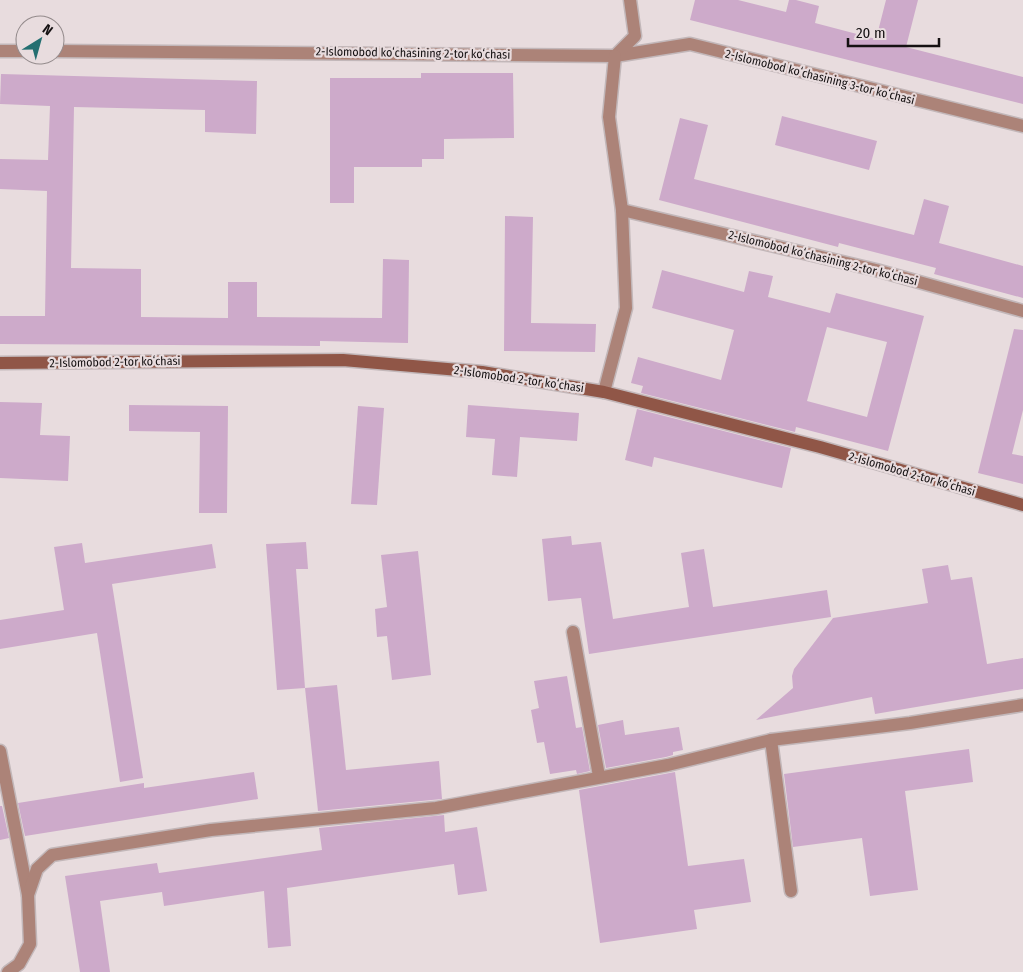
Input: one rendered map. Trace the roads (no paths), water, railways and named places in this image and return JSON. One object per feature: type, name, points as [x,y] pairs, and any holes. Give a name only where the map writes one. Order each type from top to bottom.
[{"type":"street","points":[[604,392],[626,308],[622,210],[609,117],[615,56],[634,36],[630,0]]},
{"type":"street","name":"2-Islomobod koʻchasining 3-tor koʻchasi","points":[[615,56],[690,44],[1023,126]]},
{"type":"street","points":[[0,50],[15,51]]},
{"type":"street","name":"2-Islomobod koʻchasining 2-tor koʻchasi","points":[[65,51],[615,56]]},
{"type":"street","name":"2-Islomobod koʻchasining 2-tor koʻchasi","points":[[622,210],[876,270],[1023,311]]},
{"type":"street","name":"2-Islomobod 2-tor koʻchasi","points":[[0,363],[343,360],[482,372],[604,392],[820,447],[1023,505]]},
{"type":"street","points":[[573,632],[599,776]]},
{"type":"street","points":[[28,895],[37,869],[52,855],[212,830],[436,808],[599,776],[668,765],[771,740],[910,723],[1023,705]]},
{"type":"street","points":[[771,740],[791,892]]},
{"type":"street","points":[[0,751],[28,895],[30,944],[19,964],[8,972]]}]
